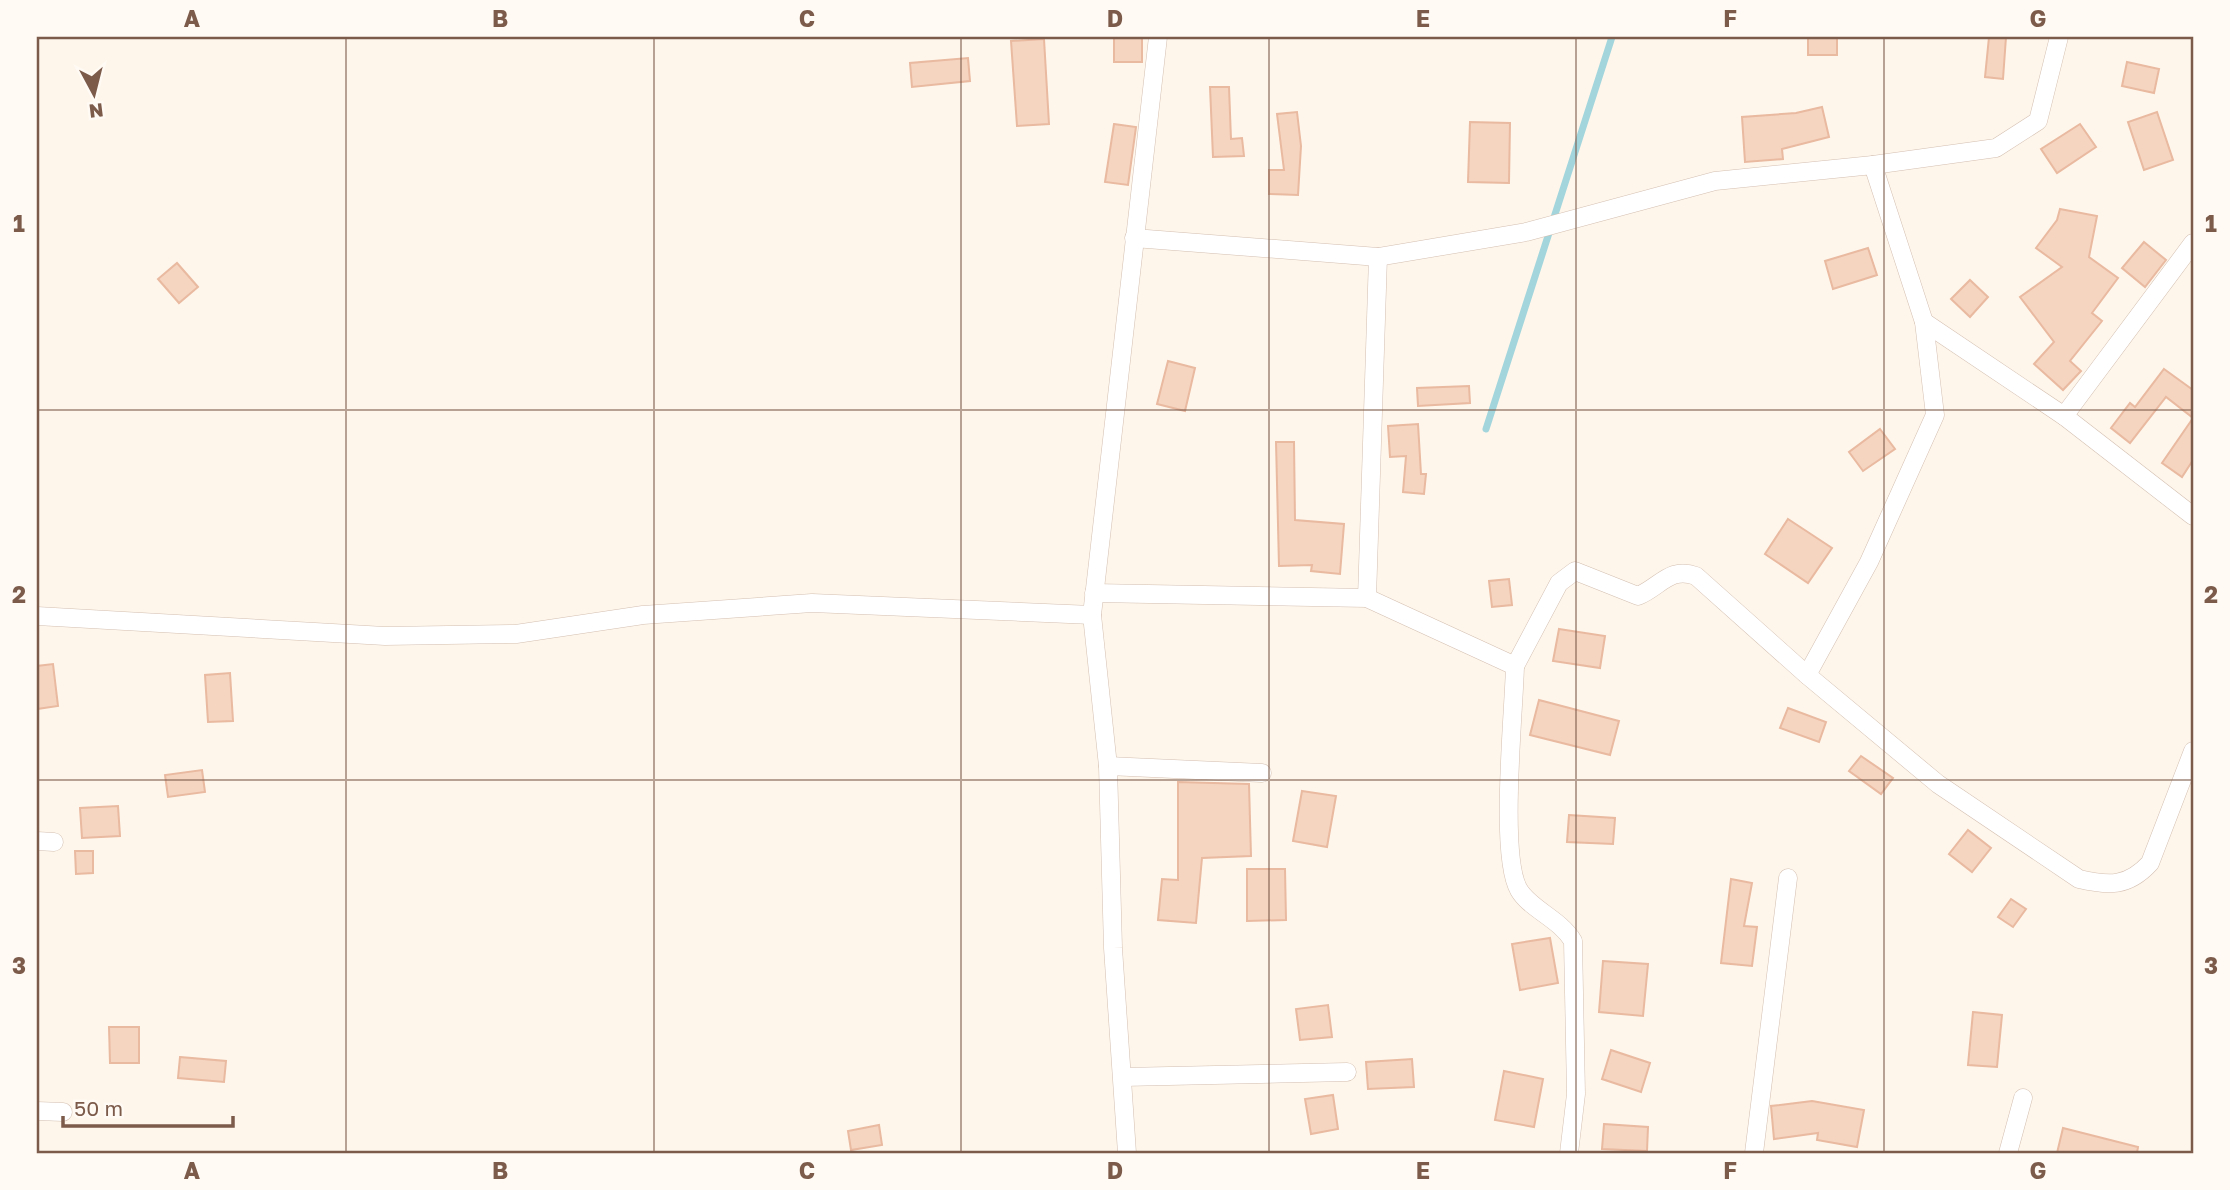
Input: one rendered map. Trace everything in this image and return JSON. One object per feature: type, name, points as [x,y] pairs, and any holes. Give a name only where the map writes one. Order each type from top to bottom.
[{"type":"street","points":[[1128,1153],[1113,948],[1108,766],[1092,615],[1158,37]]},
{"type":"street","points":[[1134,238],[1378,257],[1526,232],[1715,181],[1873,165],[1996,148],[2038,121],[2059,37]]},
{"type":"street","points":[[1807,675],[1869,562],[1935,415],[1924,322],[1873,165]]},
{"type":"street","points":[[2064,416],[2193,243]]},
{"type":"street","points":[[1367,598],[1378,257]]},
{"type":"street","points":[[1924,322],[2064,416],[2193,515]]},
{"type":"street","points":[[1569,1153],[1576,1094],[1573,941],[1566,929],[1519,891],[1509,858],[1515,666],[1559,583],[1575,571],[1638,596],[1682,571],[1696,576],[1807,675],[1938,784],[2079,879],[2101,884],[2137,877],[2150,863],[2193,751]]},
{"type":"street","points":[[1094,593],[1367,598],[1515,666]]},
{"type":"street","points":[[37,615],[385,636],[516,634],[643,615],[812,603],[1092,615]]},
{"type":"street","points":[[1108,766],[1262,773]]},
{"type":"street","points":[[1754,1153],[1788,878]]},
{"type":"street","points":[[1123,1077],[1348,1072]]},
{"type":"street","points":[[2008,1153],[2023,1098]]},
{"type":"street","points":[[37,1111],[63,1112]]},
{"type":"building","points":[[1114,37],[1142,37],[1142,62],[1114,62]]},
{"type":"building","points":[[1808,37],[1837,37],[1837,55],[1808,55]]},
{"type":"building","points":[[1989,37],[2006,37],[2003,79],[1985,77]]},
{"type":"building","points":[[1044,39],[1049,124],[1017,126],[1011,41]]},
{"type":"building","points":[[968,58],[970,81],[912,87],[910,63]]},
{"type":"building","points":[[2127,62],[2159,69],[2154,93],[2122,86]]},
{"type":"building","points":[[1210,87],[1229,87],[1231,139],[1242,138],[1244,156],[1213,157]]},
{"type":"building","points":[[1822,107],[1829,137],[1782,149],[1783,159],[1745,162],[1742,117],[1796,113]]},
{"type":"building","points":[[1297,112],[1301,146],[1298,195],[1269,194],[1269,170],[1284,170],[1277,114]]},
{"type":"building","points":[[2157,112],[2173,160],[2144,170],[2128,122]]},
{"type":"building","points":[[1470,122],[1510,123],[1509,183],[1468,182]]},
{"type":"building","points":[[1114,124],[1136,127],[1128,185],[1105,182]]},
{"type":"building","points":[[2080,124],[2096,147],[2057,173],[2041,149]]},
{"type":"building","points":[[2060,209],[2097,216],[2089,257],[2118,278],[2092,313],[2102,321],[2070,361],[2081,371],[2063,390],[2034,364],[2054,342],[2020,297],[2062,267],[2036,248],[2057,220]]},
{"type":"building","points":[[2144,242],[2166,260],[2145,287],[2122,268]]},
{"type":"building","points":[[1868,248],[1877,275],[1833,289],[1825,261]]},
{"type":"building","points":[[177,263],[198,287],[179,303],[158,279]]},
{"type":"building","points":[[1970,280],[1988,297],[1970,317],[1951,299]]},
{"type":"building","points":[[1168,361],[1195,368],[1185,411],[1157,404]]},
{"type":"building","points":[[2164,369],[2193,390],[2193,418],[2166,397],[2130,443],[2111,428],[2130,403],[2135,407]]},
{"type":"building","points":[[1469,386],[1470,403],[1418,406],[1417,388]]},
{"type":"building","points":[[2193,418],[2193,460],[2182,477],[2162,463]]},
{"type":"building","points":[[1418,424],[1421,474],[1426,474],[1424,494],[1403,492],[1406,456],[1390,457],[1388,426]]},
{"type":"building","points":[[1880,429],[1895,449],[1863,471],[1849,452]]},
{"type":"building","points":[[1276,442],[1294,442],[1295,520],[1344,524],[1340,574],[1311,571],[1312,565],[1279,566]]},
{"type":"building","points":[[1788,519],[1832,548],[1808,583],[1765,554]]},
{"type":"building","points":[[1509,579],[1512,605],[1492,607],[1489,581]]},
{"type":"building","points":[[1559,629],[1605,636],[1600,668],[1553,661]]},
{"type":"building","points":[[53,664],[58,706],[37,709],[37,666]]},
{"type":"building","points":[[230,673],[233,721],[208,722],[205,675]]},
{"type":"building","points":[[1539,700],[1619,721],[1610,755],[1530,735]]},
{"type":"building","points":[[1788,708],[1826,722],[1819,742],[1780,728]]},
{"type":"building","points":[[1861,756],[1893,778],[1881,794],[1849,771]]},
{"type":"building","points":[[202,770],[205,792],[168,797],[165,775]]},
{"type":"building","points":[[1178,782],[1249,784],[1251,856],[1202,858],[1196,923],[1158,920],[1162,879],[1178,880]]},
{"type":"building","points":[[1302,791],[1336,796],[1327,847],[1293,841]]},
{"type":"building","points":[[118,806],[120,836],[82,838],[80,808]]},
{"type":"building","points":[[1569,815],[1615,818],[1613,844],[1567,842]]},
{"type":"building","points":[[1968,830],[1991,848],[1972,872],[1949,854]]},
{"type":"building","points":[[75,851],[93,851],[93,873],[76,874]]},
{"type":"building","points":[[1247,869],[1285,869],[1286,920],[1247,921]]},
{"type":"building","points":[[1731,879],[1752,883],[1744,926],[1757,927],[1752,966],[1721,963]]},
{"type":"building","points":[[2011,899],[2026,909],[2013,927],[1998,917]]},
{"type":"building","points":[[1550,938],[1558,983],[1520,990],[1512,944]]},
{"type":"building","points":[[1603,961],[1648,964],[1643,1016],[1599,1012]]},
{"type":"building","points":[[1328,1005],[1332,1037],[1300,1040],[1296,1009]]},
{"type":"building","points":[[1973,1012],[2002,1015],[1997,1067],[1968,1065]]},
{"type":"building","points":[[109,1027],[139,1027],[139,1063],[110,1063]]},
{"type":"building","points":[[1611,1050],[1650,1063],[1641,1092],[1602,1079]]},
{"type":"building","points":[[180,1057],[226,1061],[224,1082],[178,1078]]},
{"type":"building","points":[[1412,1059],[1414,1087],[1368,1089],[1366,1062]]},
{"type":"building","points":[[1504,1071],[1543,1079],[1534,1127],[1495,1120]]},
{"type":"building","points":[[1333,1095],[1338,1129],[1311,1134],[1305,1099]]},
{"type":"building","points":[[1812,1101],[1864,1110],[1857,1147],[1817,1140],[1818,1133],[1774,1139],[1771,1106]]},
{"type":"building","points":[[1604,1124],[1648,1127],[1647,1151],[1602,1149]]},
{"type":"building","points":[[879,1125],[882,1145],[851,1150],[848,1131]]},
{"type":"building","points":[[2063,1128],[2138,1147],[2137,1153],[2057,1153]]},
{"type":"waterway","points":[[1486,429],[1612,37]]}]
